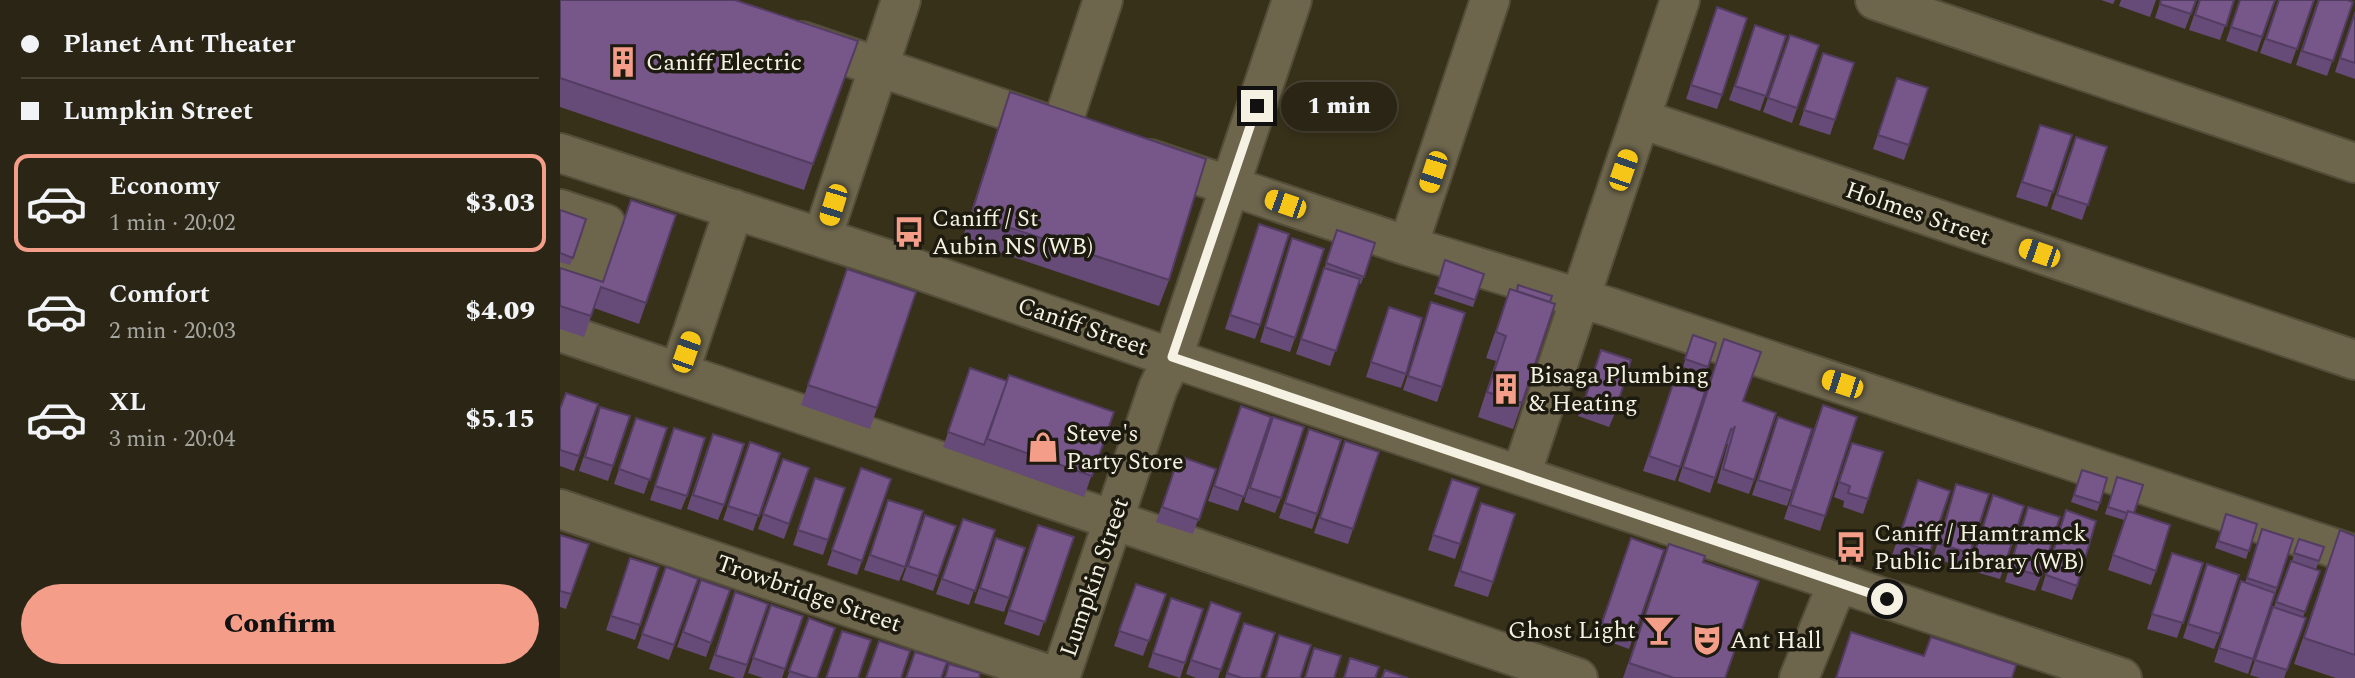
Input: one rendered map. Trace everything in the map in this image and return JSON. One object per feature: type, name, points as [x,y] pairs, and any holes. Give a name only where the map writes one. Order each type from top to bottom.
[{"type":"street","points":[[822,238],[901,0]]},
{"type":"street","points":[[1061,128],[1103,0]]},
{"type":"street","name":"Lumpkin Street","points":[[1059,678],[1158,388],[1172,357],[1292,0]]},
{"type":"street","points":[[1408,246],[1490,0]]},
{"type":"street","points":[[1521,475],[1680,0]]},
{"type":"street","points":[[1875,0],[2355,163]]},
{"type":"street","points":[[763,29],[1408,246],[1580,297],[2355,555]]},
{"type":"street","name":"Holmes Street","points":[[1641,119],[2355,360]]},
{"type":"street","name":"Caniff Street","points":[[560,153],[822,238],[1838,582],[2056,667],[2122,678]]},
{"type":"street","points":[[560,277],[583,285],[606,224],[567,213],[604,167]]},
{"type":"street","points":[[686,352],[734,209]]},
{"type":"street","points":[[560,332],[1578,678]]},
{"type":"street","name":"Trowbridge Street","points":[[560,509],[1059,678]]},
{"type":"street","points":[[1799,678],[1838,582]]},
{"type":"building","points":[[560,0],[735,0],[858,41],[813,164],[560,78]]},
{"type":"building","points":[[2161,0],[2196,0],[2191,14],[2160,4]]},
{"type":"building","points":[[2200,0],[2234,0],[2226,26],[2195,15]]},
{"type":"building","points":[[2240,0],[2275,0],[2262,37],[2231,27]]},
{"type":"building","points":[[2279,0],[2314,0],[2297,49],[2266,39]]},
{"type":"building","points":[[2319,0],[2353,2],[2333,61],[2302,51]]},
{"type":"building","points":[[1717,7],[1747,18],[1722,95],[1691,85]]},
{"type":"building","points":[[2355,12],[2355,63],[2340,58]]},
{"type":"building","points":[[1755,25],[1786,36],[1766,96],[1735,86]]},
{"type":"building","points":[[1790,35],[1819,45],[1797,108],[1768,98]]},
{"type":"building","points":[[1823,53],[1854,63],[1835,120],[1804,110]]},
{"type":"building","points":[[1897,78],[1928,88],[1909,145],[1878,135]]},
{"type":"building","points":[[1010,92],[1206,159],[1169,280],[971,215]]},
{"type":"building","points":[[2040,125],[2072,135],[2053,192],[2022,182]]},
{"type":"building","points":[[2076,137],[2107,147],[2088,205],[2057,195]]},
{"type":"building","points":[[631,200],[676,215],[646,303],[601,287],[591,316],[560,306],[560,268],[603,282]]},
{"type":"building","points":[[560,210],[586,219],[573,258],[560,253]]},
{"type":"building","points":[[1259,224],[1289,234],[1260,325],[1230,315]]},
{"type":"building","points":[[1337,230],[1375,243],[1364,277],[1326,263]]},
{"type":"building","points":[[1292,238],[1324,249],[1295,338],[1265,327]]},
{"type":"building","points":[[1445,260],[1484,274],[1475,300],[1437,287]]},
{"type":"building","points":[[1324,268],[1360,279],[1336,351],[1301,339]]},
{"type":"building","points":[[847,269],[916,292],[877,408],[808,385]]},
{"type":"building","points":[[1518,285],[1552,296],[1550,302],[1517,291]]},
{"type":"building","name":"Bisaga Plumbing & Heating","points":[[1510,289],[1555,304],[1522,403],[1487,392],[1506,336],[1496,332]]},
{"type":"building","points":[[1431,302],[1465,313],[1442,387],[1408,376]]},
{"type":"building","points":[[1389,307],[1422,318],[1406,374],[1371,362]]},
{"type":"building","points":[[1693,335],[1716,343],[1708,367],[1685,359]]},
{"type":"building","points":[[1724,339],[1761,352],[1743,401],[1776,413],[1754,480],[1723,469],[1735,426],[1731,429],[1715,478],[1683,467]]},
{"type":"building","points":[[1601,350],[1631,360],[1615,413],[1584,402]]},
{"type":"building","points":[[970,368],[1007,381],[984,445],[948,432]]},
{"type":"building","name":"Steve's Party Store","points":[[1009,375],[1114,412],[1092,476],[987,439]]},
{"type":"building","points":[[1674,381],[1705,392],[1680,467],[1649,456]]},
{"type":"building","points":[[566,393],[598,404],[579,456],[560,450],[560,409]]},
{"type":"building","points":[[1823,405],[1857,417],[1825,516],[1790,505]]},
{"type":"building","points":[[1241,406],[1271,417],[1244,497],[1214,486]]},
{"type":"building","points":[[600,407],[630,416],[613,466],[585,457]]},
{"type":"building","points":[[1273,417],[1304,427],[1281,498],[1250,488]]},
{"type":"building","points":[[1778,417],[1812,429],[1792,491],[1758,480]]},
{"type":"building","points":[[636,418],[667,428],[650,480],[619,469]]},
{"type":"building","points":[[674,428],[705,438],[687,496],[655,486]]},
{"type":"building","points":[[1309,429],[1341,440],[1317,514],[1285,503]]},
{"type":"building","points":[[713,434],[744,444],[724,505],[693,495]]},
{"type":"building","points":[[1345,441],[1379,452],[1353,529],[1320,518]]},
{"type":"building","points":[[750,442],[780,453],[759,516],[728,506]]},
{"type":"building","points":[[1852,443],[1883,452],[1868,499],[1848,493],[1850,486],[1839,482]]},
{"type":"building","points":[[1179,456],[1216,469],[1199,520],[1162,507]]},
{"type":"building","points":[[783,459],[809,468],[789,524],[763,514]]},
{"type":"building","points":[[861,468],[891,479],[862,561],[832,550]]},
{"type":"building","points":[[2082,470],[2107,478],[2100,503],[2074,495]]},
{"type":"building","points":[[2117,477],[2143,485],[2134,513],[2108,507]]},
{"type":"building","points":[[815,478],[845,488],[828,540],[798,530]]},
{"type":"building","points":[[1452,479],[1479,488],[1460,544],[1433,535]]},
{"type":"building","points":[[1918,480],[1950,491],[1930,551],[1898,541]]},
{"type":"building","points":[[1956,484],[1989,494],[1970,553],[1939,544]]},
{"type":"building","points":[[1993,495],[2024,506],[2005,564],[1974,555]]},
{"type":"building","points":[[888,500],[923,511],[905,567],[870,555]]},
{"type":"building","points":[[1481,503],[1515,514],[1493,582],[1460,571]]},
{"type":"building","points":[[2028,507],[2060,517],[2041,576],[2010,567]]},
{"type":"building","points":[[2066,510],[2096,521],[2077,586],[2046,575]]},
{"type":"building","points":[[2128,511],[2170,525],[2156,571],[2113,555]]},
{"type":"building","points":[[2226,514],[2257,524],[2249,551],[2218,541]]},
{"type":"building","points":[[925,515],[956,526],[938,576],[908,566]]},
{"type":"building","points":[[963,519],[995,530],[975,591],[942,579]]},
{"type":"building","points":[[1038,525],[1074,537],[1045,622],[1009,610]]},
{"type":"building","points":[[2262,529],[2293,539],[2277,588],[2247,578]]},
{"type":"building","points":[[2340,530],[2355,536],[2355,655],[2304,638]]},
{"type":"building","points":[[560,535],[589,544],[571,594],[560,591]]},
{"type":"building","points":[[996,538],[1025,548],[1009,598],[980,588]]},
{"type":"building","points":[[1631,538],[1664,550],[1635,634],[1602,623]]},
{"type":"building","points":[[2299,539],[2324,547],[2319,561],[2294,553]]},
{"type":"building","points":[[1669,544],[1705,556],[1703,562],[1759,581],[1725,678],[1674,678],[1629,663]]},
{"type":"building","points":[[2172,553],[2203,563],[2183,623],[2152,614]]},
{"type":"building","points":[[630,558],[659,567],[640,625],[611,616]]},
{"type":"building","points":[[2291,561],[2320,571],[2305,612],[2276,602]]},
{"type":"building","points":[[2207,564],[2239,575],[2220,634],[2188,624]]},
{"type":"building","points":[[666,567],[698,579],[674,645],[642,634]]},
{"type":"building","points":[[701,580],[730,590],[711,643],[683,632]]},
{"type":"building","points":[[2241,581],[2275,593],[2253,659],[2219,648]]},
{"type":"building","points":[[1136,584],[1166,594],[1149,641],[1119,631]]},
{"type":"building","points":[[735,592],[768,604],[747,665],[715,655]]},
{"type":"building","points":[[1171,598],[1203,609],[1185,663],[1153,653]]},
{"type":"building","points":[[1211,602],[1241,613],[1221,670],[1191,660]]},
{"type":"building","points":[[771,605],[803,616],[785,669],[753,658]]},
{"type":"building","points":[[2273,607],[2306,618],[2287,670],[2255,660]]},
{"type":"building","points":[[809,618],[835,628],[817,678],[789,671]]},
{"type":"building","points":[[1244,623],[1275,633],[1260,678],[1242,678],[1227,673]]},
{"type":"building","points":[[842,631],[871,640],[858,678],[826,678]]},
{"type":"building","points":[[1851,632],[1924,656],[1931,637],[2016,665],[2012,678],[1836,678]]},
{"type":"building","points":[[1279,635],[1311,645],[1300,678],[1266,678]]},
{"type":"building","points":[[879,641],[910,651],[901,678],[866,678]]},
{"type":"building","points":[[1314,648],[1341,656],[1334,678],[1305,678]]},
{"type":"building","points":[[915,652],[947,662],[941,678],[906,678]]},
{"type":"building","points":[[1350,658],[1379,667],[1375,678],[1344,678]]},
{"type":"building","points":[[949,664],[980,673],[979,678],[945,678]]},
{"type":"building","points":[[1385,670],[1408,678],[1382,678]]},
{"type":"place","name":"Caniff Electric","points":[[623,62]]},
{"type":"place","name":"Caniff / St Aubin NS (WB)","points":[[909,232]]},
{"type":"place","name":"Bisaga Plumbing & Heating","points":[[1506,389]]},
{"type":"place","name":"Steve's Party Store","points":[[1043,447]]},
{"type":"place","name":"Caniff / Hamtramck Public Library (WB)","points":[[1851,547]]},
{"type":"place","name":"Ghost Light","points":[[1659,630]]},
{"type":"place","name":"Ant Hall","points":[[1707,640]]},
{"type":"route","points":[[1257,106],[1172,357],[1887,599]]}]
